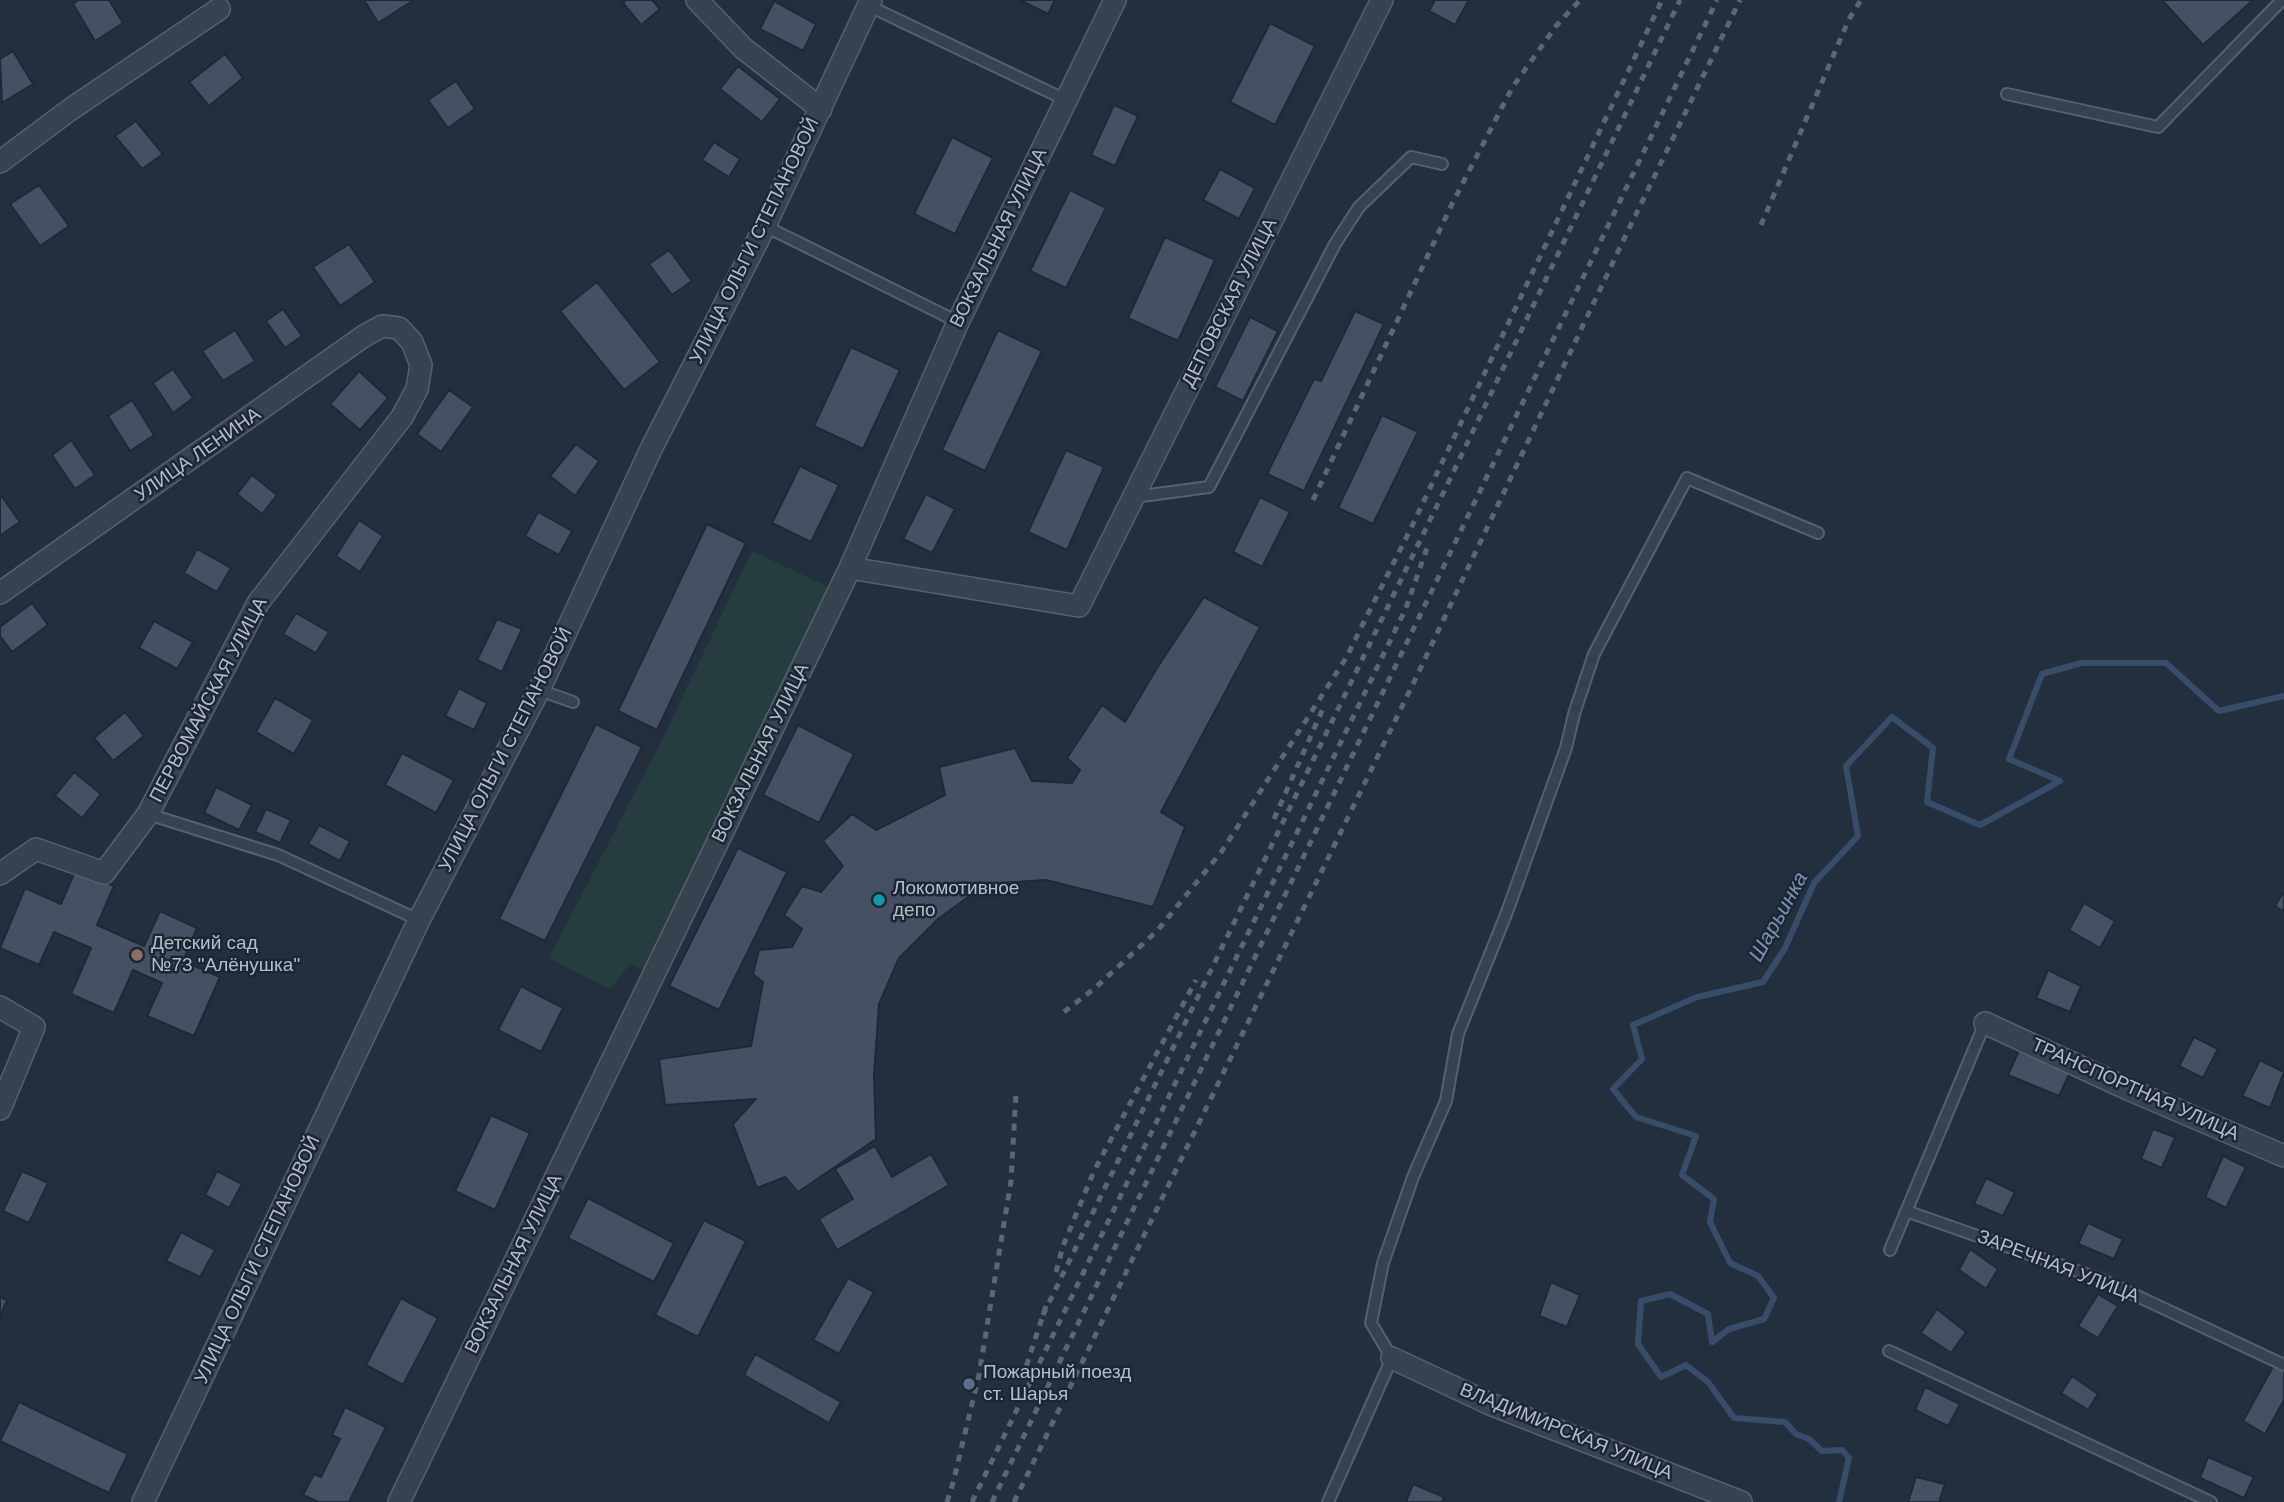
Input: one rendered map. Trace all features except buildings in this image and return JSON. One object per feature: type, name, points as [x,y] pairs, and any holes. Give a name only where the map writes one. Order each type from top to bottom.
[{"type":"street","points":[[697,0],[743,48],[821,109]]},
{"type":"street","name":"ВОКЗАЛЬНАЯ УЛИЦА","points":[[399,1502],[850,568],[958,322],[1115,0]]},
{"type":"street","name":"ДЕПОВСКАЯ УЛИЦА","points":[[850,568],[1079,606],[1382,0]]},
{"type":"street","name":"УЛИЦА ОЛЬГИ СТЕПАНОВОЙ","points":[[143,1502],[419,920],[539,690],[651,449],[765,226],[870,3]]},
{"type":"street","points":[[0,162],[71,109],[219,9]]},
{"type":"street","name":"УЛИЦА ЛЕНИНА","points":[[0,593],[364,336],[382,326],[399,328]]},
{"type":"street","name":"ПЕРВОМАЙСКАЯ УЛИЦА","points":[[0,874],[36,849],[104,873],[148,814],[258,603],[402,417],[417,389],[421,365],[412,341],[399,328]]},
{"type":"street","points":[[0,1007],[34,1027],[1,1103]]},
{"type":"street","name":"ТРАНСПОРТНАЯ УЛИЦА","points":[[1986,1023],[2128,1089],[2284,1156]]},
{"type":"street","name":"ВЛАДИМИРСКАЯ УЛИЦА","points":[[1392,1357],[1490,1404],[1741,1502]]},
{"type":"lane","points":[[2007,94],[2158,127],[2282,0]]},
{"type":"lane","points":[[870,3],[1066,100]]},
{"type":"lane","points":[[1133,498],[1209,487],[1335,244],[1359,207],[1411,157],[1442,163]]},
{"type":"lane","points":[[765,226],[958,322]]},
{"type":"lane","points":[[1328,1502],[1392,1357],[1371,1323],[1383,1263],[1413,1177],[1446,1101],[1458,1034],[1507,912],[1566,748],[1594,654],[1687,478],[1818,533]]},
{"type":"lane","points":[[539,690],[573,702]]},
{"type":"lane","points":[[148,814],[278,855],[419,920]]},
{"type":"lane","points":[[1890,1250],[1986,1023]]},
{"type":"lane","name":"ЗАРЕЧНАЯ УЛИЦА","points":[[1906,1211],[2103,1280],[2284,1365]]},
{"type":"lane","points":[[1889,1351],[2211,1502]]},
{"type":"green space","points":[[752,551],[830,588],[645,971],[630,964],[610,989],[549,958],[664,736]]},
{"type":"waterway","name":"Шарьинка","points":[[1839,1502],[1849,1458],[1842,1450],[1822,1451],[1809,1439],[1796,1434],[1785,1422],[1734,1418],[1708,1382],[1686,1365],[1661,1377],[1638,1344],[1641,1301],[1670,1294],[1708,1314],[1712,1342],[1729,1329],[1764,1319],[1774,1298],[1758,1276],[1730,1263],[1710,1222],[1714,1199],[1682,1175],[1696,1136],[1636,1117],[1613,1089],[1642,1059],[1633,1025],[1697,997],[1763,982],[1785,948],[1814,883],[1858,836],[1846,766],[1892,717],[1933,748],[1927,802],[1980,825],[2060,781],[2009,759],[2042,674],[2081,663],[2166,663],[2219,711],[2284,696]]},
{"type":"railway","points":[[1313,500],[1452,204],[1512,88],[1556,26],[1580,0]]},
{"type":"railway","points":[[1064,1012],[1095,988],[1157,931],[1222,851],[1346,658],[1411,528],[1662,0]]},
{"type":"railway","points":[[1043,1315],[1680,0]]},
{"type":"railway","points":[[992,1502],[1717,0]]},
{"type":"railway","points":[[1014,1502],[1413,684],[1740,0]]},
{"type":"railway","points":[[1761,225],[1849,19],[1861,0]]},
{"type":"railway","points":[[972,1502],[1406,608],[1428,545]]},
{"type":"railway","points":[[1274,819],[1325,704]]},
{"type":"railway","points":[[1056,1272],[1063,1246],[1094,1171],[1196,980]]},
{"type":"railway","points":[[947,1502],[979,1375],[1011,1181],[1016,1093]]},
{"type":"railway","points":[[1022,1379],[1046,1306]]},
{"type":"place","name":"Локомотивное депо","points":[[879,900]]},
{"type":"place","name":"Детский сад №73 \"Алёнушка\"","points":[[137,955]]},
{"type":"place","name":"Пожарный поезд ст. Шарья","points":[[969,1384]]}]
